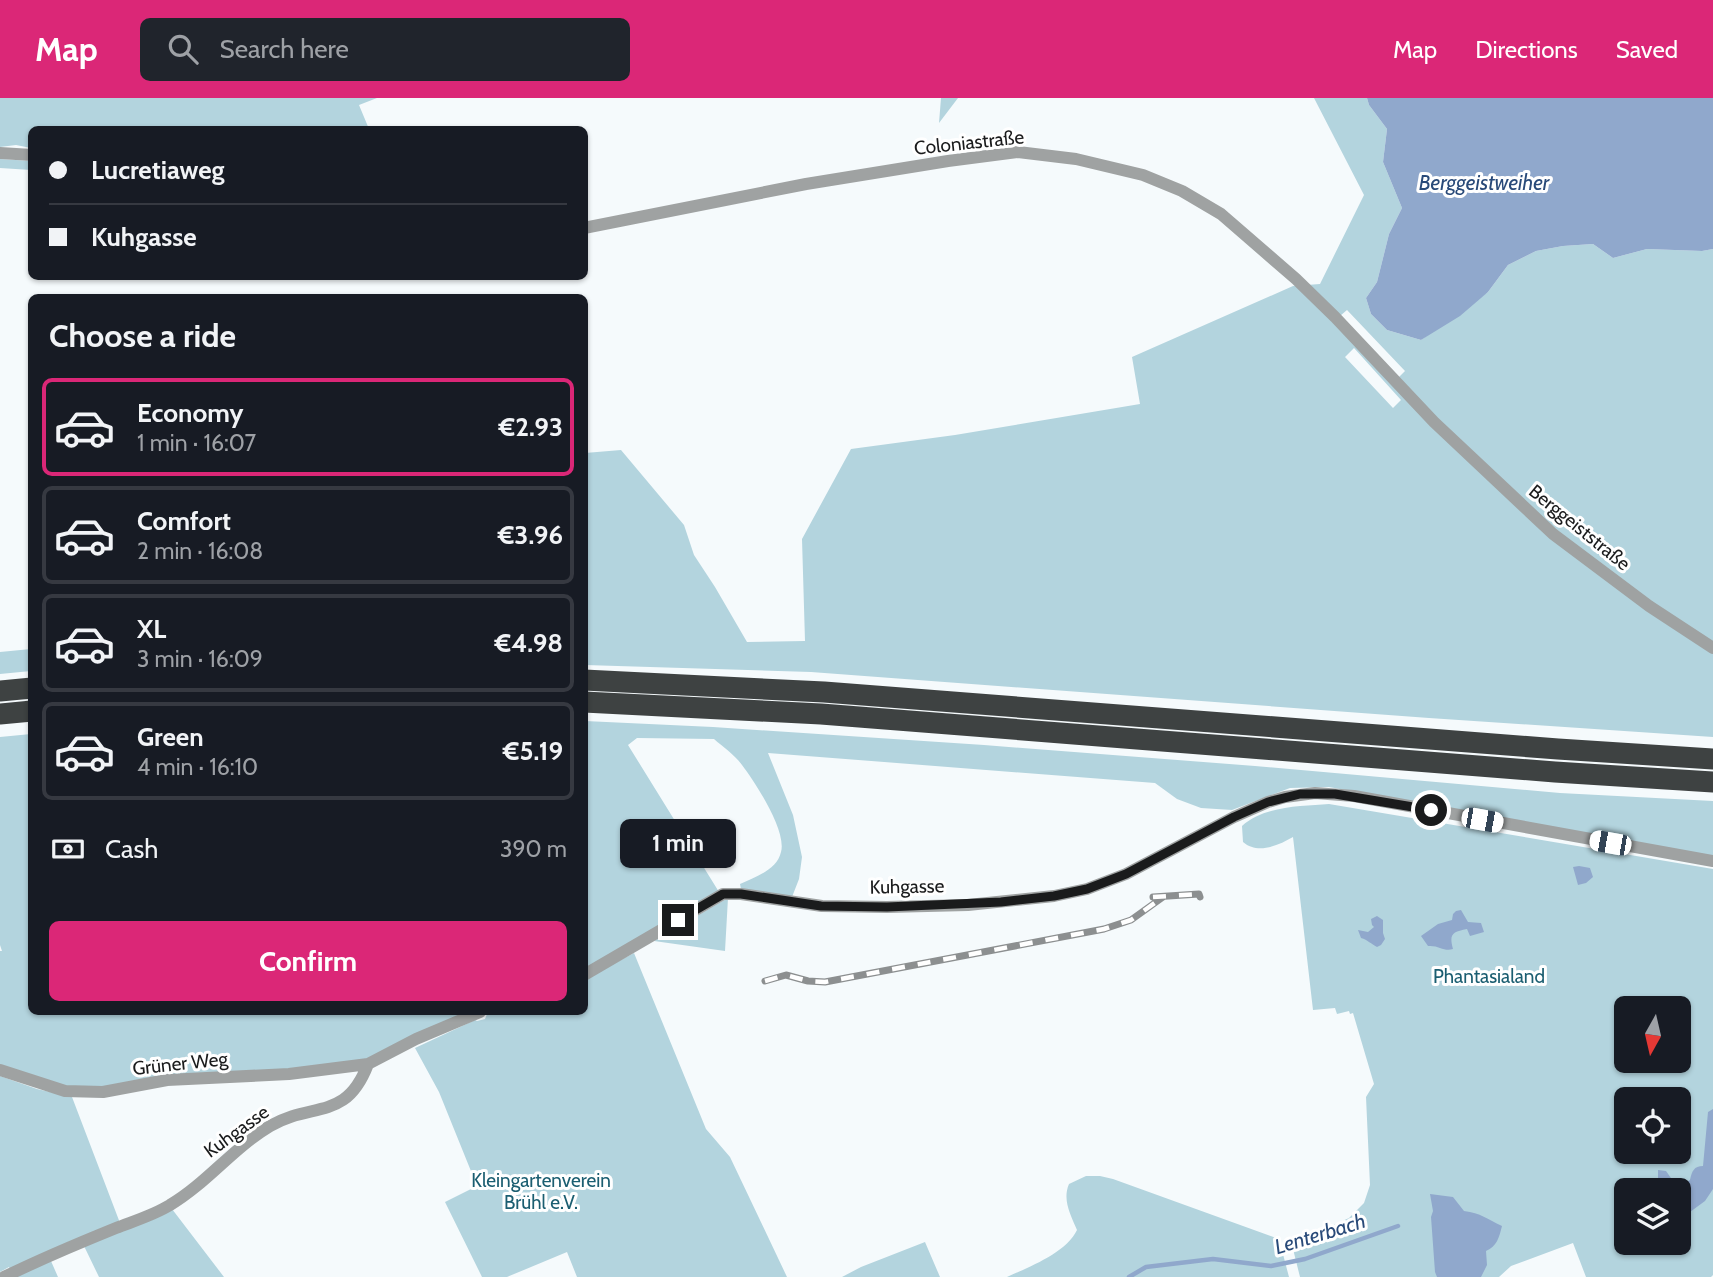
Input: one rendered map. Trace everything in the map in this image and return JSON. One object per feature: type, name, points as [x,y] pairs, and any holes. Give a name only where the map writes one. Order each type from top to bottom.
[{"type":"highway","points":[[588,680],[824,692],[1713,759]]},
{"type":"highway","points":[[0,691],[28,688]]},
{"type":"highway","points":[[588,702],[821,714],[1713,782]]},
{"type":"highway","points":[[0,715],[28,712]]},
{"type":"street","name":"Coloniastraße","points":[[588,227],[806,184],[948,161],[1018,152],[1076,159],[1143,176],[1182,191],[1221,214],[1335,317],[1434,422]]},
{"type":"street","points":[[0,153],[28,155]]},
{"type":"street","name":"Berggeiststraße","points":[[1434,422],[1553,534],[1649,606],[1713,648]]},
{"type":"street","name":"Kuhgasse","points":[[588,973],[723,894],[741,894],[821,906],[887,907],[979,904],[1054,896],[1087,889],[1126,874],[1234,817],[1285,797],[1315,793],[1335,794],[1713,861]]},
{"type":"street","points":[[368,1064],[416,1039],[472,1015]]},
{"type":"street","name":"Kuhgasse","points":[[4,1277],[169,1206],[273,1124],[341,1102],[354,1092],[368,1064]]},
{"type":"street","name":"Grüner Weg","points":[[0,1070],[65,1091],[103,1092],[167,1080],[289,1074],[368,1064]]},
{"type":"green space","points":[[0,98],[377,98],[359,105],[368,126],[28,126],[28,147],[16,145],[0,147]]},
{"type":"green space","points":[[941,98],[958,98],[939,123]]},
{"type":"green space","points":[[1314,98],[1367,98],[1369,105],[1387,129],[1383,162],[1402,208],[1389,234],[1377,282],[1366,298],[1371,314],[1387,330],[1421,340],[1488,292],[1508,265],[1536,251],[1593,244],[1613,258],[1647,249],[1713,249],[1713,737],[811,672],[588,665],[588,453],[621,450],[684,525],[694,555],[747,642],[805,641],[802,539],[851,449],[955,435],[1140,404],[1132,357],[1293,286],[1320,284],[1364,195]],"holes":[[[1347,310],[1405,371],[1398,378],[1340,316]],[[1354,348],[1401,400],[1393,408],[1345,357]]]},
{"type":"green space","points":[[0,159],[28,161],[28,170],[0,168]]},
{"type":"green space","points":[[28,649],[28,671],[0,674],[0,652]]},
{"type":"green space","points":[[588,721],[984,745],[1560,793],[1713,801],[1713,856],[1329,787],[1290,788],[1232,810],[1201,808],[1177,799],[1155,783],[768,753],[793,815],[802,857],[799,879],[792,897],[741,889],[740,884],[775,864],[782,843],[769,807],[736,758],[714,739],[637,738],[628,745],[719,892],[588,968]]},
{"type":"green space","points":[[28,734],[28,1015],[462,1015],[365,1060],[302,1070],[99,1088],[63,1087],[0,1067],[0,737]]},
{"type":"green space","name":"Phantasialand","points":[[1329,804],[1713,869],[1711,1277],[1586,1277],[1573,1243],[1511,1266],[1499,1277],[1300,1277],[1291,1241],[1294,1236],[1325,1229],[1349,1218],[1364,1203],[1370,1185],[1366,1097],[1374,1084],[1353,1013],[1350,1014],[1349,1011],[1337,1014],[1335,1008],[1313,1010],[1293,837],[1275,846],[1262,848],[1255,848],[1243,842],[1242,826],[1251,819],[1272,811]]},
{"type":"green space","points":[[728,898],[725,951],[654,941]]},
{"type":"green space","name":"Kleingartenverein Brühl e.V.","points":[[634,953],[706,1129],[730,1157],[787,1277],[577,1277],[567,1252],[507,1277],[482,1277],[445,1202],[477,1186],[439,1092],[415,1048],[475,1020],[485,1019],[487,1015],[588,1015],[588,977]]},
{"type":"green space","points":[[0,1076],[37,1089],[72,1097],[120,1223],[47,1252],[58,1277],[14,1277],[9,1267],[0,1272]]},
{"type":"green space","points":[[1086,1176],[1113,1179],[1279,1239],[1289,1277],[1007,1277],[1056,1252],[1072,1238],[1077,1230],[1068,1208],[1067,1190],[1069,1184]]},
{"type":"green space","points":[[172,1209],[224,1277],[99,1277],[84,1246]]},
{"type":"green space","points":[[925,1242],[940,1277],[842,1277],[861,1267]]},
{"type":"water","name":"Berggeistweiher","points":[[1367,98],[1713,98],[1713,249],[1647,249],[1613,258],[1593,244],[1536,251],[1508,265],[1488,292],[1460,316],[1421,340],[1387,330],[1371,314],[1366,298],[1377,282],[1389,234],[1402,208],[1383,162],[1387,129],[1369,105]]},
{"type":"water","points":[[1573,867],[1590,868],[1593,877],[1578,885]]},
{"type":"water","points":[[1461,910],[1468,922],[1481,923],[1484,932],[1470,936],[1467,929],[1455,933],[1451,940],[1453,949],[1428,946],[1421,936],[1438,924],[1452,920],[1453,914]]},
{"type":"water","points":[[1377,916],[1383,920],[1385,939],[1377,947],[1361,938],[1358,930],[1368,932],[1374,927],[1371,919]]},
{"type":"water","points":[[1713,1109],[1713,1189],[1705,1201],[1691,1211],[1691,1178],[1695,1168],[1703,1166],[1708,1112]]},
{"type":"water","points":[[1658,1170],[1666,1171],[1671,1178],[1658,1178]]},
{"type":"water","points":[[1430,1194],[1453,1197],[1464,1211],[1480,1215],[1502,1226],[1497,1241],[1486,1251],[1487,1265],[1481,1277],[1437,1277]]},
{"type":"waterway","name":"Lenterbach","points":[[1129,1277],[1146,1267],[1213,1259],[1271,1266],[1305,1259],[1398,1226]]},
{"type":"railway","points":[[1153,897],[1199,894],[1200,897]]},
{"type":"railway","points":[[765,981],[786,975],[825,982],[1104,929],[1131,920],[1163,897]]},
{"type":"route","points":[[678,920],[723,894],[741,894],[821,906],[887,907],[968,905],[1054,896],[1100,885],[1234,817],[1268,802],[1300,794],[1354,796],[1431,810]]}]
